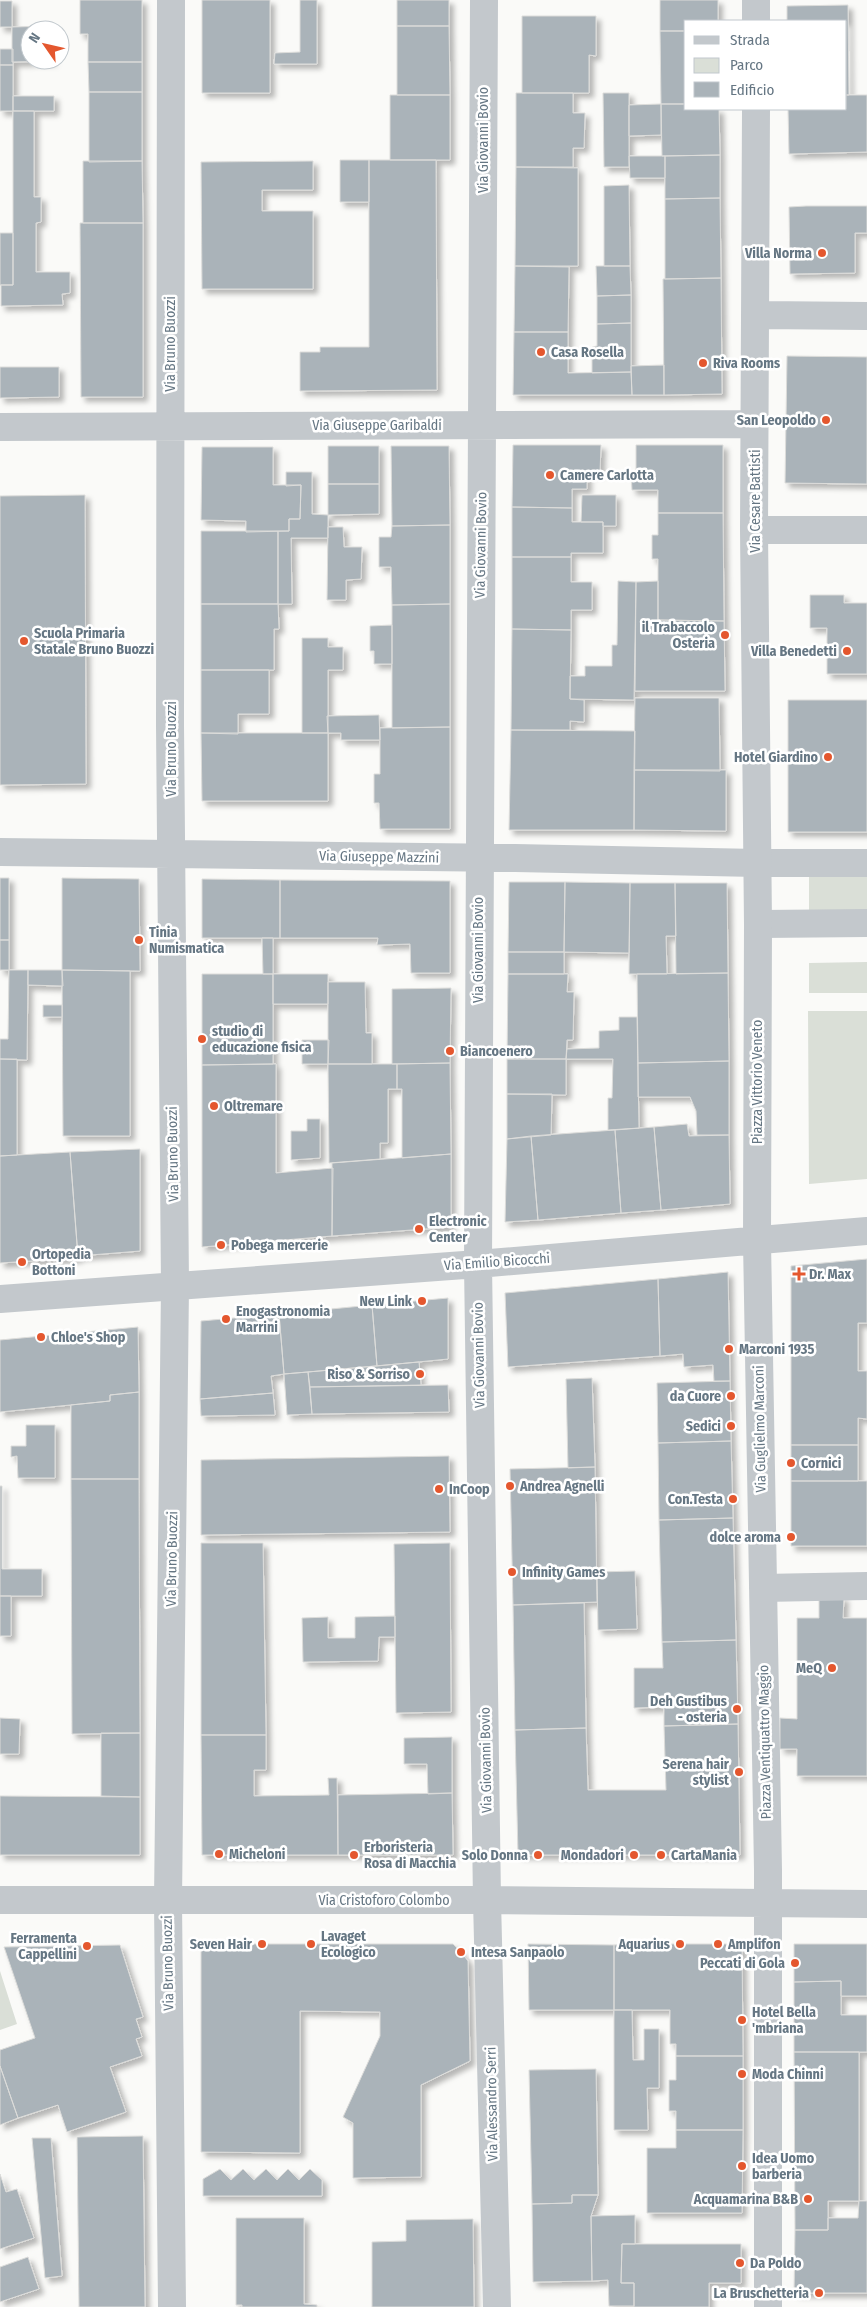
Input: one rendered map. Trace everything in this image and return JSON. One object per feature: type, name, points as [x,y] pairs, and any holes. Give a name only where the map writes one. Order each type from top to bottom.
[{"type":"street","name":"Via Bruno Buozzi","points":[[171,0],[171,854],[175,1286],[168,1900],[172,2307]]},
{"type":"street","name":"Via Giovanni Bovio","points":[[484,0],[483,425],[478,858],[478,1264],[487,1900]]},
{"type":"street","points":[[756,0],[756,20]]},
{"type":"street","name":"Via Cesare Battisti","points":[[756,110],[754,530],[757,864]]},
{"type":"street","points":[[755,315],[867,316]]},
{"type":"street","name":"Via Giuseppe Garibaldi","points":[[0,427],[754,424]]},
{"type":"street","points":[[754,530],[867,530]]},
{"type":"street","name":"Via Giuseppe Mazzini","points":[[0,852],[478,858],[757,864]]},
{"type":"street","points":[[757,864],[867,863]]},
{"type":"street","name":"Piazza Vittorio Veneto","points":[[756,1241],[757,864]]},
{"type":"street","points":[[758,924],[867,923]]},
{"type":"street","name":"Via Emilio Bicocchi","points":[[0,1299],[478,1264],[867,1231]]},
{"type":"street","name":"Via Guglielmo Marconi","points":[[756,1241],[763,1588]]},
{"type":"street","points":[[763,1588],[867,1586]]},
{"type":"street","name":"Piazza Ventiquattro Maggio","points":[[763,1588],[768,1902]]},
{"type":"street","name":"Via Cristoforo Colombo","points":[[0,1900],[768,1902]]},
{"type":"street","name":"Via Alessandro Serri","points":[[487,1900],[497,2307]]},
{"type":"street","points":[[768,2307],[768,1902],[867,1904]]},
{"type":"green space","points":[[809,873],[867,873],[867,910],[809,910]]},
{"type":"green space","points":[[867,962],[867,993],[809,993],[809,963]]},
{"type":"green space","points":[[808,1011],[867,1011],[867,1179],[809,1184]]},
{"type":"green space","points":[[0,1971],[17,2024],[0,2030]]},
{"type":"building","points":[[80,0],[142,0],[142,62],[88,62],[88,34],[80,34]]},
{"type":"building","points":[[202,0],[270,0],[270,93],[202,93]]},
{"type":"building","points":[[300,0],[317,0],[317,64],[274,64],[275,53],[300,52]]},
{"type":"building","points":[[397,0],[449,0],[449,26],[397,26]]},
{"type":"building","points":[[660,0],[718,0],[718,20],[684,20],[684,31],[660,31]]},
{"type":"building","points":[[0,1],[12,1],[12,27],[0,27]]},
{"type":"building","points":[[848,5],[849,95],[847,95],[847,20],[787,20],[787,6]]},
{"type":"building","points":[[522,16],[596,16],[596,56],[589,55],[589,93],[522,93]]},
{"type":"building","points":[[397,26],[449,26],[450,95],[397,95]]},
{"type":"building","points":[[12,27],[20,27],[20,62],[12,62]]},
{"type":"building","points":[[660,31],[684,31],[684,104],[661,104]]},
{"type":"building","points":[[0,49],[13,49],[13,65],[0,65]]},
{"type":"building","points":[[88,62],[142,62],[142,92],[89,92]]},
{"type":"building","points":[[0,65],[13,65],[13,111],[0,111]]},
{"type":"building","points":[[89,92],[142,92],[142,161],[89,162]]},
{"type":"building","points":[[516,93],[573,93],[573,113],[585,113],[584,148],[573,148],[573,167],[516,167]]},
{"type":"building","points":[[603,93],[629,93],[629,167],[604,167]]},
{"type":"building","points":[[390,95],[450,95],[450,160],[390,160]]},
{"type":"building","points":[[847,95],[867,95],[867,152],[789,154],[788,110],[847,110]]},
{"type":"building","points":[[13,96],[54,96],[54,111],[13,111]]},
{"type":"building","points":[[661,104],[661,135],[629,136],[629,105]]},
{"type":"building","points":[[661,104],[684,104],[684,110],[719,110],[720,155],[662,156]]},
{"type":"building","points":[[13,111],[34,111],[34,197],[41,197],[41,222],[36,223],[36,272],[70,272],[70,293],[62,294],[63,305],[1,306],[1,285],[13,285]]},
{"type":"building","points":[[720,155],[720,198],[665,199],[665,156]]},
{"type":"building","points":[[629,156],[665,156],[665,178],[630,178]]},
{"type":"building","points":[[340,160],[369,160],[369,202],[340,202]]},
{"type":"building","points":[[369,160],[436,160],[437,390],[300,391],[300,352],[320,352],[320,347],[369,347]]},
{"type":"building","points":[[83,161],[142,161],[143,223],[83,223]]},
{"type":"building","points":[[313,161],[313,190],[262,190],[262,211],[313,211],[313,289],[202,289],[201,162]]},
{"type":"building","points":[[516,167],[578,168],[578,266],[515,266]]},
{"type":"building","points":[[629,185],[630,266],[604,266],[604,186]]},
{"type":"building","points":[[720,198],[721,278],[665,279],[665,199]]},
{"type":"building","name":"Villa Norma","points":[[867,206],[867,233],[855,233],[855,273],[790,274],[789,207]]},
{"type":"building","points":[[80,223],[143,223],[143,397],[81,397]]},
{"type":"building","points":[[0,233],[13,233],[13,285],[0,285]]},
{"type":"building","points":[[515,266],[569,267],[568,332],[514,332]]},
{"type":"building","points":[[596,266],[630,266],[631,295],[597,296]]},
{"type":"building","points":[[721,278],[722,394],[664,395],[663,279]]},
{"type":"building","points":[[631,295],[631,323],[597,324],[597,296]]},
{"type":"building","points":[[631,323],[631,372],[592,373],[592,347],[597,346],[597,324]]},
{"type":"building","name":"Casa Rosella","points":[[514,332],[568,332],[568,373],[631,372],[632,395],[513,395]]},
{"type":"building","name":"San Leopoldo","points":[[787,356],[867,357],[867,484],[785,483]]},
{"type":"building","points":[[664,365],[664,395],[632,395],[631,366]]},
{"type":"building","points":[[0,367],[59,367],[59,397],[0,398]]},
{"type":"building","name":"Camere Carlotta","points":[[513,445],[601,445],[600,472],[587,472],[587,489],[572,489],[572,508],[512,507]]},
{"type":"building","points":[[636,445],[723,445],[723,513],[658,513],[658,490],[632,490],[631,472],[636,472]]},
{"type":"building","points":[[328,446],[379,446],[379,484],[328,484]]},
{"type":"building","points":[[391,446],[449,446],[450,525],[392,526]]},
{"type":"building","points":[[202,447],[273,447],[273,485],[301,485],[300,519],[289,519],[289,531],[246,532],[246,521],[201,520]]},
{"type":"building","points":[[286,472],[312,472],[312,514],[328,515],[328,538],[291,538],[292,604],[278,604],[278,531],[289,531],[289,519],[300,519],[301,485],[286,486]]},
{"type":"building","points":[[328,484],[379,484],[379,514],[328,515]]},
{"type":"building","points":[[85,495],[86,784],[0,785],[0,496]]},
{"type":"building","points":[[582,495],[616,495],[616,526],[603,526],[603,522],[581,522]]},
{"type":"building","points":[[512,507],[572,508],[572,522],[603,522],[603,553],[571,553],[571,557],[512,557]]},
{"type":"building","points":[[658,513],[723,513],[724,621],[658,620],[658,559],[652,559],[652,535],[658,535]]},
{"type":"building","points":[[450,525],[450,604],[392,605],[391,567],[379,567],[379,537],[391,537],[392,526]]},
{"type":"building","points":[[328,527],[343,527],[344,547],[362,547],[361,579],[346,580],[346,600],[327,600]]},
{"type":"building","points":[[201,531],[278,531],[278,604],[201,604]]},
{"type":"building","points":[[512,557],[571,557],[571,582],[592,582],[592,610],[571,610],[571,630],[512,629]]},
{"type":"building","points":[[618,581],[636,582],[634,700],[570,699],[570,676],[585,676],[585,666],[612,666],[612,645],[617,645]]},
{"type":"building","points":[[658,581],[658,620],[724,621],[725,691],[635,691],[636,582]]},
{"type":"building","name":"Villa Benedetti","points":[[810,595],[844,595],[844,603],[867,603],[867,674],[827,674],[827,628],[810,628]]},
{"type":"building","points":[[201,604],[278,604],[279,629],[274,629],[274,670],[201,670]]},
{"type":"building","points":[[450,604],[450,727],[392,728],[392,605]]},
{"type":"building","points":[[392,625],[392,664],[374,664],[374,651],[370,651],[370,626]]},
{"type":"building","points":[[512,629],[571,630],[570,699],[584,700],[584,722],[570,721],[570,730],[511,730]]},
{"type":"building","points":[[302,638],[328,638],[328,647],[343,647],[343,670],[328,670],[328,733],[302,733]]},
{"type":"building","points":[[201,670],[269,670],[269,714],[238,714],[238,734],[201,733]]},
{"type":"building","points":[[635,698],[719,698],[720,771],[634,770]]},
{"type":"building","name":"Hotel Giardino","points":[[788,700],[867,700],[867,832],[788,832]]},
{"type":"building","points":[[379,715],[380,740],[341,740],[341,733],[328,733],[327,716]]},
{"type":"building","points":[[450,727],[450,829],[380,829],[379,803],[374,803],[374,774],[380,774],[380,728]]},
{"type":"building","points":[[511,730],[635,731],[634,830],[509,830]]},
{"type":"building","points":[[201,733],[328,733],[328,801],[202,801]]},
{"type":"building","points":[[634,770],[726,770],[726,831],[634,830]]},
{"type":"building","points":[[0,878],[9,878],[9,940],[0,940]]},
{"type":"building","points":[[62,878],[139,879],[140,971],[62,970]]},
{"type":"building","points":[[202,879],[280,880],[280,938],[202,938]]},
{"type":"building","points":[[280,880],[450,881],[450,973],[411,973],[410,944],[377,945],[378,938],[280,938]]},
{"type":"building","points":[[509,882],[565,882],[564,952],[508,952]]},
{"type":"building","points":[[565,882],[630,883],[629,953],[564,952]]},
{"type":"building","points":[[630,883],[675,883],[676,936],[666,936],[667,974],[629,974]]},
{"type":"building","points":[[675,883],[727,883],[728,973],[676,974]]},
{"type":"building","points":[[262,938],[273,938],[273,974],[263,974]]},
{"type":"building","points":[[0,940],[9,940],[9,970],[0,970]]},
{"type":"building","points":[[508,952],[564,952],[564,974],[508,974]]},
{"type":"building","points":[[9,970],[28,970],[27,1060],[0,1059],[0,1039],[8,1039]]},
{"type":"building","points":[[28,970],[62,970],[63,986],[28,985]]},
{"type":"building","points":[[62,970],[130,971],[130,1136],[63,1136]]},
{"type":"building","points":[[728,973],[729,1061],[638,1063],[637,974]]},
{"type":"building","points":[[202,974],[273,974],[273,1064],[202,1065]]},
{"type":"building","points":[[273,974],[328,974],[328,1004],[273,1004]]},
{"type":"building","points":[[508,974],[568,974],[567,992],[574,992],[573,1040],[567,1040],[566,1059],[507,1059]]},
{"type":"building","points":[[328,982],[365,982],[366,1033],[372,1033],[372,1064],[328,1064]]},
{"type":"building","points":[[451,988],[450,1063],[392,1064],[392,989]]},
{"type":"building","points":[[43,1005],[62,1005],[62,1017],[43,1017]]},
{"type":"building","points":[[619,1017],[637,1017],[639,1128],[608,1130],[608,1098],[612,1098],[613,1059],[566,1059],[567,1049],[599,1048],[599,1031],[619,1030]]},
{"type":"building","points":[[302,1040],[329,1040],[328,1064],[302,1064]]},
{"type":"building","points":[[0,1059],[17,1059],[17,1155],[0,1156]]},
{"type":"building","points":[[507,1059],[566,1059],[566,1095],[507,1094]]},
{"type":"building","points":[[729,1061],[729,1135],[697,1135],[696,1111],[690,1097],[638,1097],[638,1063]]},
{"type":"building","points":[[450,1063],[451,1154],[402,1158],[402,1089],[397,1089],[397,1064]]},
{"type":"building","points":[[276,1064],[276,1173],[333,1168],[332,1236],[202,1247],[202,1065]]},
{"type":"building","points":[[328,1064],[397,1064],[397,1089],[388,1089],[388,1143],[380,1143],[380,1159],[329,1163]]},
{"type":"building","points":[[507,1094],[552,1094],[551,1135],[507,1139]]},
{"type":"building","points":[[307,1119],[320,1119],[320,1158],[291,1160],[291,1131],[307,1131]]},
{"type":"building","points":[[687,1124],[689,1136],[729,1135],[730,1204],[661,1210],[654,1127]]},
{"type":"building","points":[[654,1127],[661,1210],[621,1213],[615,1130]]},
{"type":"building","points":[[615,1130],[621,1213],[538,1220],[531,1136]]},
{"type":"building","points":[[531,1136],[538,1220],[505,1222],[507,1139]]},
{"type":"building","points":[[140,1149],[140,1251],[78,1256],[70,1152]]},
{"type":"building","points":[[70,1152],[78,1258],[0,1263],[0,1156]]},
{"type":"building","points":[[451,1154],[451,1227],[332,1236],[332,1163]]},
{"type":"building","points":[[867,1259],[867,1323],[858,1323],[858,1371],[867,1371],[867,1419],[858,1418],[858,1445],[791,1445],[791,1266]]},
{"type":"building","points":[[728,1272],[730,1381],[714,1381],[713,1365],[684,1367],[683,1354],[660,1356],[658,1279]]},
{"type":"building","points":[[658,1279],[660,1356],[508,1367],[505,1293]]},
{"type":"building","points":[[448,1298],[448,1359],[377,1366],[372,1305]]},
{"type":"building","points":[[372,1305],[377,1366],[284,1374],[279,1314]]},
{"type":"building","points":[[279,1314],[284,1374],[271,1376],[273,1393],[200,1399],[201,1321]]},
{"type":"building","points":[[138,1327],[139,1392],[110,1395],[110,1401],[0,1412],[0,1340]]},
{"type":"building","points":[[419,1362],[421,1385],[310,1387],[308,1372]]},
{"type":"building","points":[[308,1372],[312,1414],[287,1415],[284,1374]]},
{"type":"building","points":[[592,1378],[595,1467],[568,1468],[566,1379]]},
{"type":"building","points":[[730,1381],[731,1441],[658,1443],[657,1383]]},
{"type":"building","points":[[448,1385],[449,1412],[312,1414],[310,1387]]},
{"type":"building","points":[[139,1392],[139,1479],[71,1479],[71,1405],[110,1401],[110,1395]]},
{"type":"building","points":[[273,1393],[275,1415],[201,1416],[200,1399]]},
{"type":"building","points":[[26,1425],[55,1425],[55,1478],[18,1478],[17,1456],[11,1457],[11,1446],[26,1446]]},
{"type":"building","points":[[731,1441],[733,1518],[659,1520],[658,1443]]},
{"type":"building","points":[[791,1445],[858,1445],[858,1481],[791,1481]]},
{"type":"building","points":[[449,1456],[450,1532],[201,1535],[201,1460]]},
{"type":"building","points":[[595,1467],[597,1602],[513,1605],[510,1469]]},
{"type":"building","points":[[71,1479],[139,1479],[140,1733],[72,1734]]},
{"type":"building","points":[[791,1481],[867,1481],[867,1546],[791,1546]]},
{"type":"building","points":[[0,1486],[2,1486],[2,1569],[42,1569],[42,1596],[0,1596]]},
{"type":"building","points":[[733,1518],[736,1640],[662,1642],[659,1520]]},
{"type":"building","points":[[201,1543],[263,1543],[266,1735],[201,1735]]},
{"type":"building","points":[[450,1543],[451,1712],[396,1713],[394,1544]]},
{"type":"building","points":[[635,1571],[637,1629],[598,1630],[597,1572]]},
{"type":"building","points":[[0,1596],[11,1596],[11,1636],[0,1636]]},
{"type":"building","name":"MeQ","points":[[819,1597],[844,1597],[843,1618],[867,1618],[867,1776],[797,1776],[797,1749],[780,1749],[780,1718],[797,1719],[797,1618],[819,1618]]},
{"type":"building","points":[[584,1603],[586,1728],[515,1730],[513,1605]]},
{"type":"building","points":[[395,1616],[395,1637],[379,1637],[378,1661],[303,1662],[302,1618],[328,1617],[328,1638],[355,1638],[355,1617]]},
{"type":"building","points":[[736,1640],[738,1724],[664,1726],[664,1707],[634,1708],[634,1668],[663,1668],[662,1642]]},
{"type":"building","points":[[0,1718],[20,1719],[19,1754],[0,1754]]},
{"type":"building","points":[[738,1724],[740,1855],[518,1855],[515,1730],[586,1728],[588,1790],[666,1790],[664,1726]]},
{"type":"building","points":[[101,1733],[140,1733],[140,1797],[101,1796]]},
{"type":"building","points":[[201,1735],[266,1735],[266,1770],[254,1770],[254,1796],[329,1795],[328,1778],[337,1778],[338,1855],[202,1855]]},
{"type":"building","points":[[452,1737],[452,1793],[428,1794],[427,1764],[404,1764],[404,1738]]},
{"type":"building","points":[[452,1793],[453,1855],[338,1855],[338,1795]]},
{"type":"building","points":[[0,1796],[140,1797],[140,1855],[0,1855]]},
{"type":"building","points":[[201,1944],[453,1944],[461,1952],[468,1961],[470,2061],[421,2085],[421,2177],[353,2178],[353,2123],[343,2117],[380,2036],[380,2012],[300,2011],[300,2153],[201,2152]]},
{"type":"building","points":[[528,1944],[614,1945],[614,2010],[529,2010]]},
{"type":"building","points":[[742,1944],[743,2056],[676,2056],[676,2044],[670,2044],[670,2010],[614,2010],[614,1945]]},
{"type":"building","points":[[794,1944],[867,1944],[867,1996],[841,1996],[841,1981],[794,1982]]},
{"type":"building","points":[[120,1945],[143,2017],[136,2019],[142,2037],[136,2039],[142,2056],[110,2067],[126,2112],[67,2132],[58,2105],[18,2118],[0,2066],[0,2050],[35,2038],[4,1947]]},
{"type":"building","points":[[841,1981],[841,2015],[867,2015],[867,2052],[794,2052],[794,1982]]},
{"type":"building","points":[[614,2010],[632,2010],[633,2060],[644,2060],[644,2029],[659,2029],[659,2088],[647,2088],[648,2130],[614,2130]]},
{"type":"building","points":[[794,2052],[859,2052],[859,2201],[828,2201],[828,2230],[795,2230]]},
{"type":"building","points":[[676,2056],[743,2056],[743,2130],[676,2130],[676,2111],[669,2111],[669,2080],[676,2080]]},
{"type":"building","points":[[0,2066],[18,2118],[0,2125]]},
{"type":"building","points":[[596,2069],[598,2195],[572,2195],[572,2203],[532,2204],[529,2070]]},
{"type":"building","points":[[676,2130],[743,2130],[742,2213],[647,2213],[647,2148],[676,2148]]},
{"type":"building","points":[[143,2136],[145,2307],[79,2307],[77,2137]]},
{"type":"building","points":[[32,2138],[51,2138],[62,2276],[45,2278]]},
{"type":"building","points":[[220,2169],[231,2180],[243,2169],[254,2180],[266,2169],[277,2180],[288,2169],[299,2180],[310,2169],[322,2180],[322,2196],[203,2196],[203,2179]]},
{"type":"building","points":[[0,2174],[6,2192],[17,2189],[34,2238],[0,2249]]},
{"type":"building","points":[[572,2195],[598,2195],[591,2216],[592,2281],[533,2282],[532,2204],[572,2203]]},
{"type":"building","points":[[859,2201],[867,2201],[867,2293],[794,2293],[795,2230],[828,2230],[828,2218],[858,2218]]},
{"type":"building","points":[[635,2215],[635,2244],[622,2244],[621,2283],[634,2283],[634,2306],[609,2306],[608,2280],[592,2281],[591,2216]]},
{"type":"building","points":[[236,2218],[304,2218],[304,2304],[317,2305],[317,2307],[242,2307],[242,2305],[236,2305]]},
{"type":"building","points":[[473,2219],[474,2307],[372,2307],[372,2242],[406,2241],[406,2220]]},
{"type":"building","points":[[622,2244],[741,2244],[741,2283],[709,2283],[709,2307],[634,2307],[634,2283],[621,2283]]},
{"type":"building","points":[[28,2257],[39,2289],[0,2302],[0,2267]]},
{"type":"place","name":"Villa Norma","points":[[822,253]]},
{"type":"place","name":"Casa Rosella","points":[[541,352]]},
{"type":"place","name":"Riva Rooms","points":[[703,363]]},
{"type":"place","name":"San Leopoldo","points":[[826,420]]},
{"type":"place","name":"Camere Carlotta","points":[[550,475]]},
{"type":"place","name":"il Trabaccolo Osteria","points":[[725,635]]},
{"type":"place","name":"Scuola Primaria Statale Bruno Buozzi","points":[[24,641]]},
{"type":"place","name":"Villa Benedetti","points":[[847,651]]},
{"type":"place","name":"Hotel Giardino","points":[[828,757]]},
{"type":"place","name":"Tinia Numismatica","points":[[139,940]]},
{"type":"place","name":"studio di educazione fisica","points":[[202,1039]]},
{"type":"place","name":"Biancoenero","points":[[450,1051]]},
{"type":"place","name":"Oltremare","points":[[214,1106]]},
{"type":"place","name":"Electronic Center","points":[[419,1229]]},
{"type":"place","name":"Pobega mercerie","points":[[221,1245]]},
{"type":"place","name":"Ortopedia Bottoni","points":[[22,1262]]},
{"type":"place","name":"Dr. Max","points":[[799,1274]]},
{"type":"place","name":"New Link","points":[[422,1301]]},
{"type":"place","name":"Enogastronomia Marrini","points":[[226,1319]]},
{"type":"place","name":"Chloe's Shop","points":[[41,1337]]},
{"type":"place","name":"Marconi 1935","points":[[729,1349]]},
{"type":"place","name":"Riso & Sorriso","points":[[420,1374]]},
{"type":"place","name":"da Cuore","points":[[731,1396]]},
{"type":"place","name":"Sedici","points":[[731,1426]]},
{"type":"place","name":"Cornici","points":[[791,1463]]},
{"type":"place","name":"Andrea Agnelli","points":[[510,1486]]},
{"type":"place","name":"InCoop","points":[[439,1489]]},
{"type":"place","name":"Con.Testa","points":[[733,1499]]},
{"type":"place","name":"dolce aroma","points":[[791,1537]]},
{"type":"place","name":"Infinity Games","points":[[512,1572]]},
{"type":"place","name":"MeQ","points":[[832,1668]]},
{"type":"place","name":"Deh Gustibus - osteria","points":[[737,1709]]},
{"type":"place","name":"Serena hair stylist","points":[[739,1772]]},
{"type":"place","name":"Micheloni","points":[[219,1854]]},
{"type":"place","name":"Erboristeria Rosa di Macchia","points":[[354,1855]]},
{"type":"place","name":"Solo Donna","points":[[538,1855]]},
{"type":"place","name":"Mondadori","points":[[634,1855]]},
{"type":"place","name":"CartaMania","points":[[661,1855]]},
{"type":"place","name":"Seven Hair","points":[[262,1944]]},
{"type":"place","name":"Lavaget Ecologico","points":[[311,1944]]},
{"type":"place","name":"Aquarius","points":[[680,1944]]},
{"type":"place","name":"Amplifon","points":[[718,1944]]},
{"type":"place","name":"Ferramenta Cappellini","points":[[87,1946]]},
{"type":"place","name":"Intesa Sanpaolo","points":[[461,1952]]},
{"type":"place","name":"Peccati di Gola","points":[[795,1963]]},
{"type":"place","name":"Hotel Bella 'mbriana","points":[[742,2020]]},
{"type":"place","name":"Moda Chinni","points":[[742,2074]]},
{"type":"place","name":"Idea Uomo barberia","points":[[742,2166]]},
{"type":"place","name":"Acquamarina B&B","points":[[808,2199]]},
{"type":"place","name":"Da Poldo","points":[[740,2263]]},
{"type":"place","name":"La Bruschetteria","points":[[819,2293]]}]
